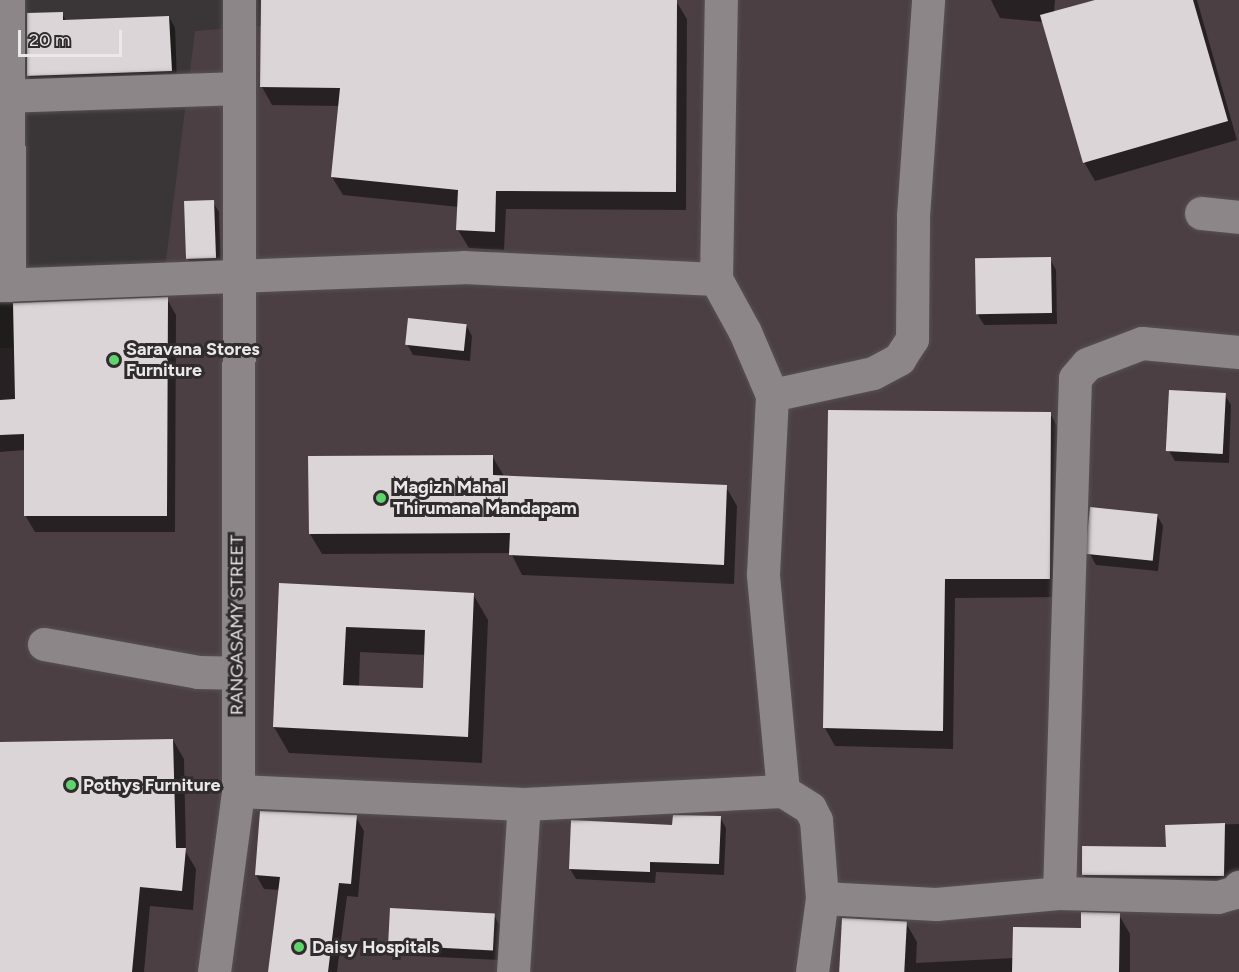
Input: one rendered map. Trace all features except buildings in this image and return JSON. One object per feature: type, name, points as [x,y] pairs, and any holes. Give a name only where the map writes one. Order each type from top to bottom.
[{"type":"street","points":[[8,0],[4,96],[5,285],[237,278],[463,267],[716,279]]},
{"type":"street","name":"RANGASAMY STREET","points":[[214,972],[238,791],[239,0]]},
{"type":"street","points":[[722,0],[716,279],[745,332],[772,395],[763,574],[783,792]]},
{"type":"street","points":[[772,395],[873,373],[899,359],[912,339],[913,216],[928,0]]},
{"type":"street","points":[[4,96],[238,88]]},
{"type":"street","points":[[1201,213],[1239,217]]},
{"type":"street","points":[[1059,893],[1074,378],[1087,364],[1142,343],[1239,352]]},
{"type":"street","points":[[44,644],[198,672],[237,674]]},
{"type":"street","points":[[238,791],[524,804],[783,792],[810,808],[816,820],[822,898],[812,972]]},
{"type":"street","points":[[513,972],[524,804]]},
{"type":"street","points":[[822,898],[936,904],[1059,893],[1218,897],[1236,892],[1239,887]]},
{"type":"shaded area","points":[[573,0],[1239,0],[1239,972],[0,972],[0,348],[155,347],[195,31]]},
{"type":"place","name":"Saravana Stores Furniture","points":[[114,360]]},
{"type":"place","name":"Magizh Mahal Thirumana Mandapam","points":[[381,498]]},
{"type":"place","name":"Pothys Furniture","points":[[71,785]]},
{"type":"place","name":"Daisy Hospitals","points":[[299,947]]}]
